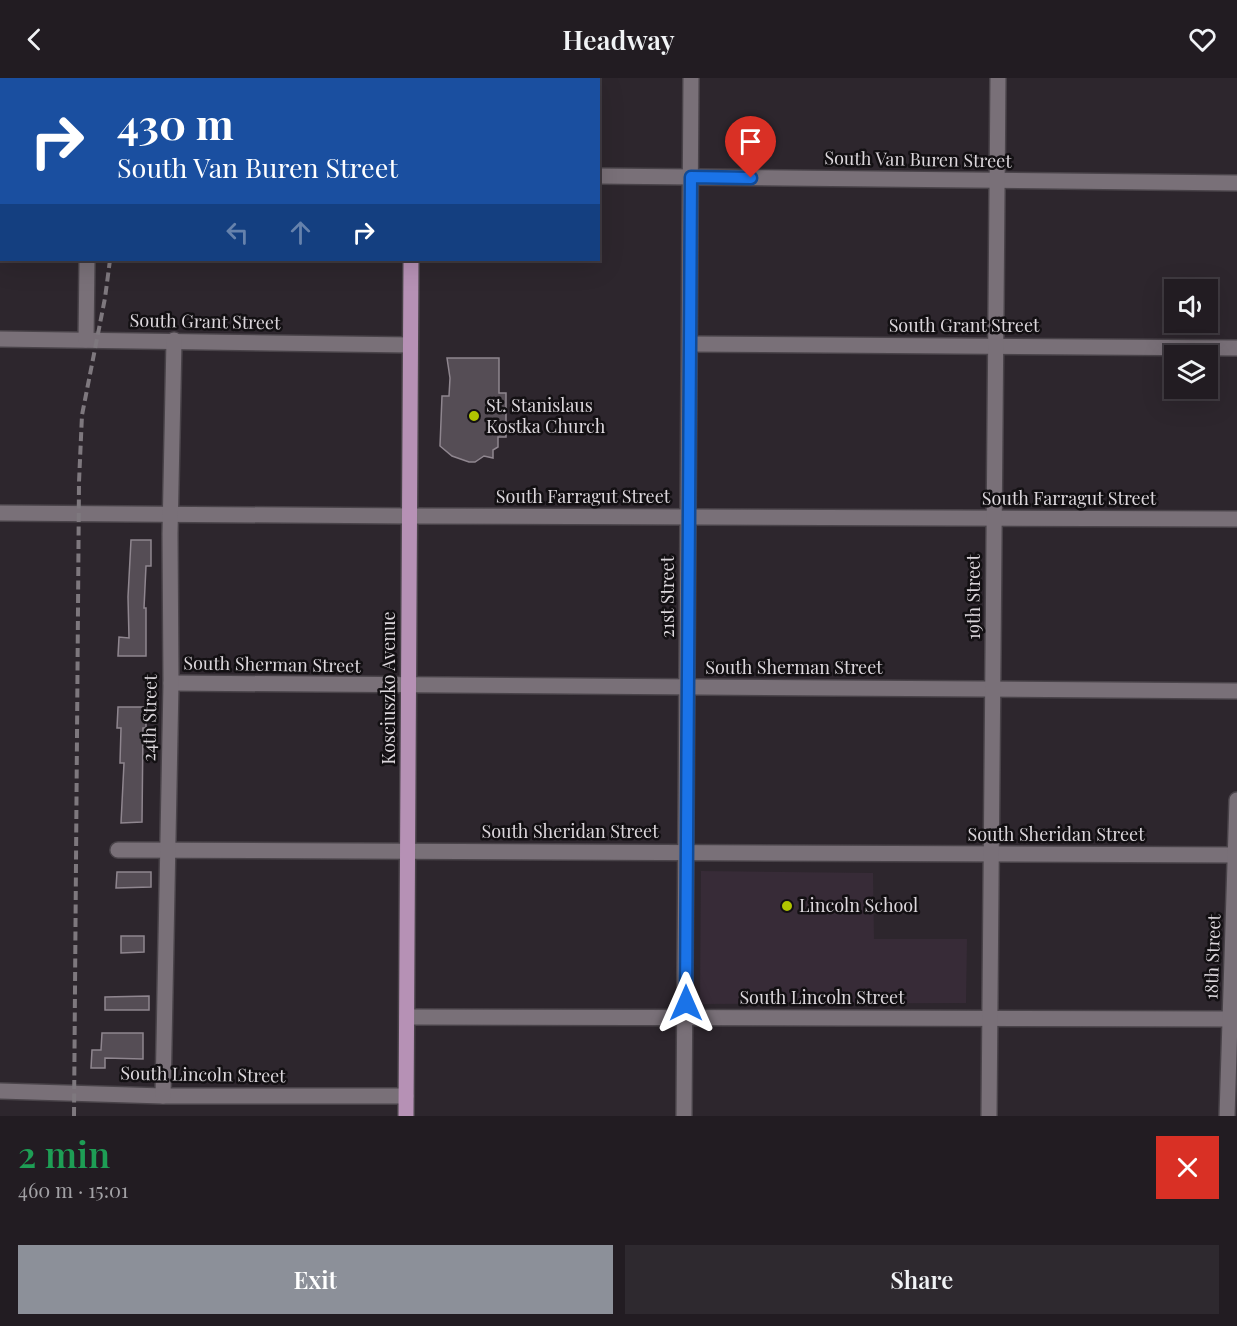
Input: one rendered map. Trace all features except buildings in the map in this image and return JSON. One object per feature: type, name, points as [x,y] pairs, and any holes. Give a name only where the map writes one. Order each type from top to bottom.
[{"type":"main road","name":"Kosciuszko Avenue","points":[[406,1116],[411,261]]},
{"type":"street","name":"21st Street","points":[[684,1116],[691,78]]},
{"type":"street","name":"19th Street","points":[[989,1116],[998,78]]},
{"type":"street","name":"South Van Buren Street","points":[[600,176],[1237,183]]},
{"type":"street","points":[[86,340],[87,261]]},
{"type":"street","name":"South Grant Street","points":[[0,339],[410,345]]},
{"type":"street","name":"24th Street","points":[[163,1096],[171,683],[174,340]]},
{"type":"street","name":"South Grant Street","points":[[691,344],[1237,348]]},
{"type":"street","name":"South Farragut Street","points":[[0,513],[1237,519]]},
{"type":"street","name":"South Sherman Street","points":[[171,683],[1237,691]]},
{"type":"street","name":"18th Street","points":[[1227,1116],[1234,1019],[1237,800]]},
{"type":"street","name":"South Sheridan Street","points":[[118,850],[1236,855]]},
{"type":"street","name":"South Lincoln Street","points":[[407,1017],[1234,1019]]},
{"type":"street","name":"South Lincoln Street","points":[[0,1091],[163,1096],[406,1096]]},
{"type":"shaded area","name":"Lincoln School","points":[[701,871],[873,873],[874,939],[967,939],[966,1003],[700,1004]]},
{"type":"railway","points":[[74,1116],[79,482],[82,415],[110,261]]},
{"type":"place","name":"St. Stanislaus Kostka Church","points":[[474,416]]},
{"type":"place","name":"Lincoln School","points":[[787,906]]},
{"type":"route","points":[[686,1003],[691,177],[751,178]]}]
